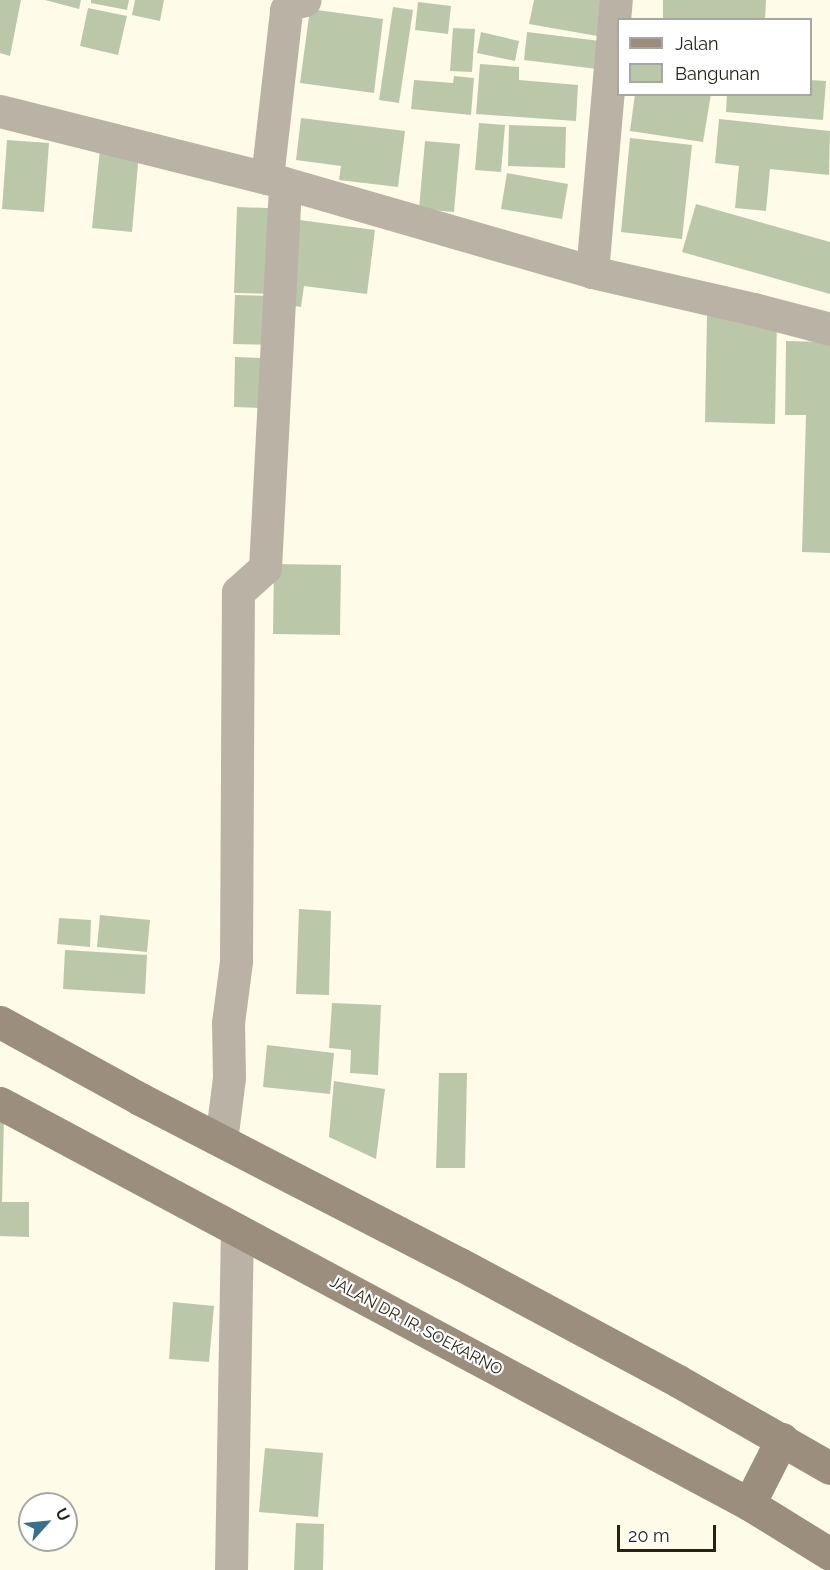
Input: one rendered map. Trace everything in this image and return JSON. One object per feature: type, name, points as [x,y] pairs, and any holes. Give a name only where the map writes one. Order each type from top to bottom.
[{"type":"main road","points":[[0,1022],[221,1141],[460,1264],[782,1439],[830,1468]]},
{"type":"main road","name":"JALAN DR. IR. SOEKARNO","points":[[0,1103],[237,1244],[749,1504],[830,1554]]},
{"type":"main road","points":[[749,1504],[782,1439]]},
{"type":"street","points":[[221,1141],[229,1078],[228,1023],[236,961],[238,592],[265,568],[276,181],[286,10],[289,4],[304,0]]},
{"type":"street","points":[[592,272],[616,0]]},
{"type":"street","points":[[0,111],[276,181],[592,272],[830,329]]},
{"type":"street","points":[[231,1570],[237,1244]]},
{"type":"building","points":[[0,0],[21,0],[10,56],[0,53]]},
{"type":"building","points":[[45,0],[81,0],[79,9]]},
{"type":"building","points":[[91,0],[129,0],[127,10],[91,3]]},
{"type":"building","points":[[135,0],[164,0],[160,21],[132,15]]},
{"type":"building","points":[[534,0],[609,0],[603,37],[529,24]]},
{"type":"building","points":[[663,0],[766,0],[765,18],[663,18]]},
{"type":"building","points":[[418,2],[451,6],[448,34],[415,30]]},
{"type":"building","points":[[393,7],[413,10],[399,103],[379,100]]},
{"type":"building","points":[[88,8],[127,16],[118,55],[80,46]]},
{"type":"building","points":[[310,9],[383,19],[374,93],[300,83]]},
{"type":"building","points":[[453,28],[475,29],[472,72],[450,71]]},
{"type":"building","points":[[481,32],[519,41],[515,61],[477,53]]},
{"type":"building","points":[[527,32],[600,41],[597,69],[524,60]]},
{"type":"building","points":[[480,64],[519,67],[519,80],[578,85],[576,121],[476,114]]},
{"type":"building","points":[[454,76],[474,78],[471,115],[411,109],[414,80],[453,83]]},
{"type":"building","points":[[812,80],[826,81],[823,120],[726,112],[727,96],[812,96]]},
{"type":"building","points":[[635,96],[711,96],[703,142],[630,131]]},
{"type":"building","points":[[301,118],[405,131],[398,187],[339,180],[341,166],[296,160]]},
{"type":"building","points":[[719,119],[830,131],[829,175],[770,169],[766,211],[735,208],[739,166],[715,163]]},
{"type":"building","points":[[479,123],[505,125],[501,172],[475,170]]},
{"type":"building","points":[[509,125],[566,127],[565,168],[508,166]]},
{"type":"building","points":[[630,138],[692,145],[682,239],[621,232]]},
{"type":"building","points":[[7,140],[49,143],[44,212],[2,209]]},
{"type":"building","points":[[425,141],[460,144],[454,212],[419,209]]},
{"type":"building","points":[[100,149],[139,153],[132,232],[92,228]]},
{"type":"building","points":[[507,173],[568,184],[562,219],[501,209]]},
{"type":"building","points":[[696,204],[830,242],[830,294],[682,252]]},
{"type":"building","points":[[237,207],[292,209],[292,219],[375,230],[367,294],[304,286],[301,307],[288,305],[287,345],[233,344],[235,295],[281,296],[281,294],[234,293]]},
{"type":"building","points":[[707,316],[777,318],[775,424],[705,422]]},
{"type":"building","points":[[786,341],[830,342],[830,553],[802,552],[806,415],[785,415]]},
{"type":"building","points":[[235,357],[289,359],[287,409],[234,407]]},
{"type":"building","points":[[274,564],[341,565],[340,635],[273,634]]},
{"type":"building","points":[[299,909],[331,911],[329,995],[296,994]]},
{"type":"building","points":[[100,915],[150,920],[147,952],[97,947]]},
{"type":"building","points":[[59,918],[91,920],[90,947],[57,944]]},
{"type":"building","points":[[65,950],[147,955],[145,994],[63,989]]},
{"type":"building","points":[[332,1003],[381,1005],[378,1075],[350,1073],[351,1050],[329,1048]]},
{"type":"building","points":[[267,1045],[334,1053],[330,1094],[263,1087]]},
{"type":"building","points":[[439,1073],[467,1073],[465,1168],[436,1168]]},
{"type":"building","points":[[334,1081],[385,1089],[376,1159],[329,1137]]},
{"type":"building","points":[[0,1118],[4,1118],[2,1202],[29,1202],[29,1237],[0,1236]]},
{"type":"building","points":[[173,1302],[214,1306],[209,1362],[169,1359]]},
{"type":"building","points":[[265,1448],[323,1453],[318,1517],[259,1512]]},
{"type":"building","points":[[296,1523],[324,1524],[323,1570],[294,1570]]}]
